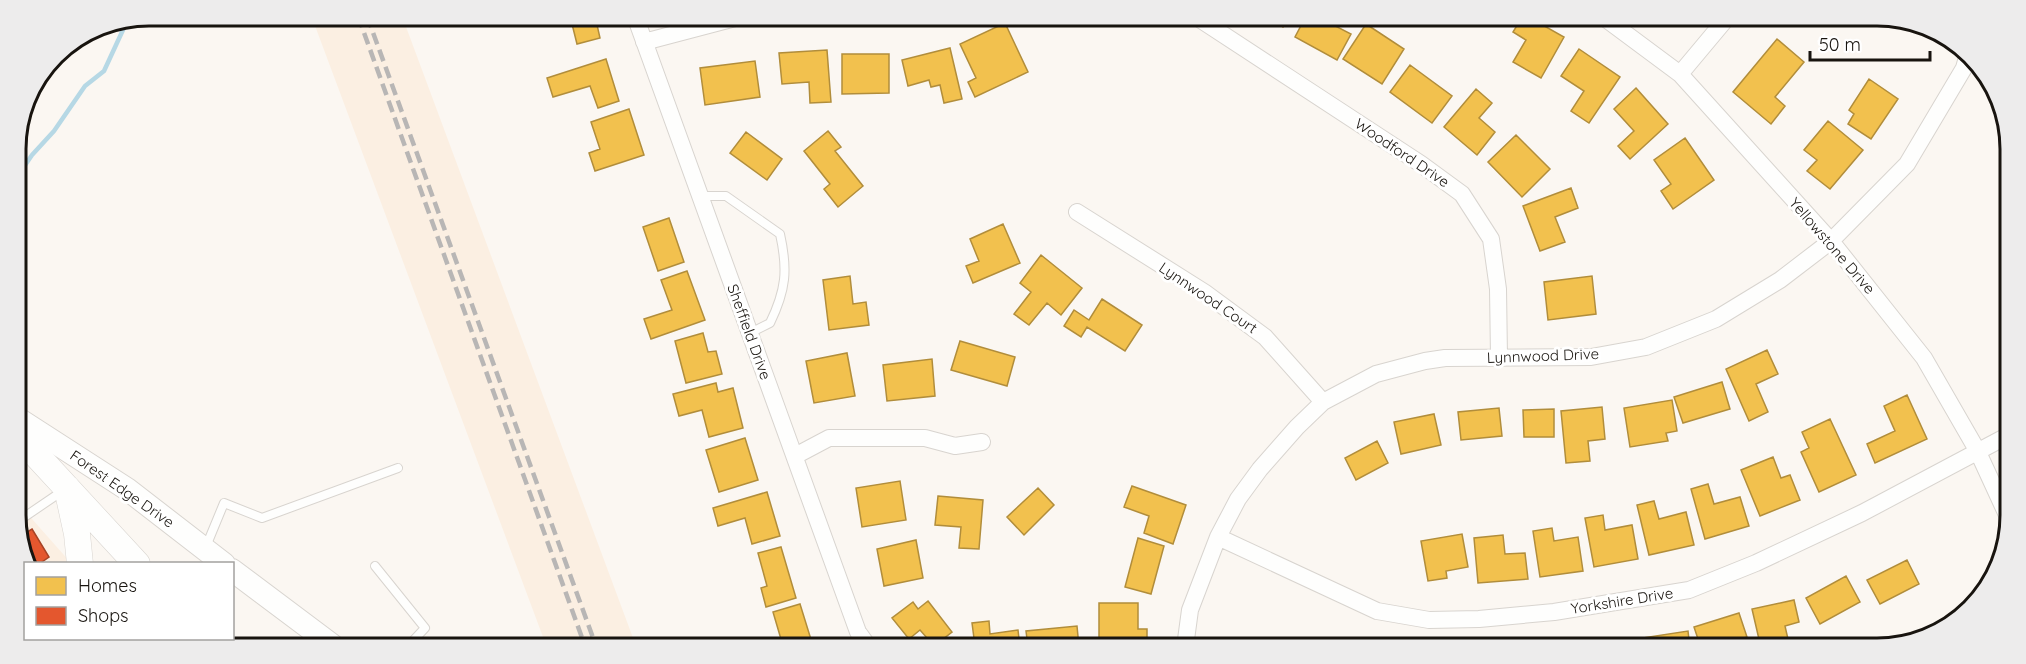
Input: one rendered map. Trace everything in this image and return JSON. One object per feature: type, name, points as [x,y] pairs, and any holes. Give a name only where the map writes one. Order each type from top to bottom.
[{"type":"main road","points":[[26,444],[135,562]]},
{"type":"main road","points":[[67,488],[77,534],[80,562]]},
{"type":"street","name":"Sheffield Drive","points":[[638,26],[858,632],[862,638]]},
{"type":"street","points":[[644,42],[707,26]]},
{"type":"street","name":"Woodford Drive","points":[[1210,26],[1421,164],[1462,194],[1491,239],[1498,289],[1499,357]]},
{"type":"street","name":"Yellowstone Drive","points":[[1615,26],[1680,74],[1831,241],[1924,358],[1977,450],[2000,500]]},
{"type":"street","points":[[1680,74],[1720,26]]},
{"type":"street","name":"Lynnwood Drive","points":[[1186,638],[1190,610],[1218,537],[1238,499],[1260,469],[1297,427],[1323,402],[1376,374],[1425,361],[1499,357],[1591,357],[1646,346],[1716,319],[1780,280],[1831,241],[1907,164],[1966,62]]},
{"type":"street","name":"Lynnwood Court","points":[[1077,212],[1204,292],[1265,337],[1323,402]]},
{"type":"street","name":"Forest Edge Drive","points":[[26,424],[127,489],[221,562]]},
{"type":"street","points":[[795,456],[829,438],[925,438],[955,446],[982,442]]},
{"type":"street","name":"Yorkshire Drive","points":[[1218,537],[1377,611],[1429,620],[1479,619],[1554,612],[1689,590],[1756,563],[1862,513],[2000,439]]},
{"type":"street","points":[[234,572],[323,638]]},
{"type":"lane","points":[[700,196],[726,196],[780,234],[784,253],[785,284],[770,323],[750,333]]},
{"type":"lane","points":[[204,549],[224,503],[262,519],[398,468]]},
{"type":"lane","points":[[26,516],[67,488]]},
{"type":"lane","points":[[375,566],[425,628],[416,638]]},
{"type":"shaded area","points":[[315,26],[406,26],[633,638],[543,638]]},
{"type":"shaded area","points":[[26,512],[70,562],[35,562],[28,540]]},
{"type":"building: Homes","points":[[572,26],[597,26],[600,38],[577,44]]},
{"type":"building: Homes","points":[[999,26],[1006,26],[1028,72],[975,97],[968,82],[976,78],[960,44]]},
{"type":"building: Homes","points":[[1301,26],[1336,26],[1351,34],[1337,60],[1295,37]]},
{"type":"building: Homes","points":[[1365,26],[1369,26],[1404,49],[1382,84],[1343,59]]},
{"type":"building: Homes","points":[[1517,26],[1544,26],[1564,37],[1541,78],[1513,62],[1526,40],[1513,32]]},
{"type":"building: Homes","points":[[1777,39],[1804,62],[1775,97],[1785,106],[1771,124],[1733,92]]},
{"type":"building: Homes","points":[[950,48],[962,99],[944,103],[940,85],[931,87],[929,80],[908,86],[902,60]]},
{"type":"building: Homes","points":[[1579,49],[1620,77],[1589,123],[1571,111],[1584,91],[1561,76]]},
{"type":"building: Homes","points":[[827,50],[831,102],[810,103],[809,82],[782,84],[779,53]]},
{"type":"building: Homes","points":[[842,54],[889,54],[889,93],[842,94]]},
{"type":"building: Homes","points":[[606,59],[619,101],[598,108],[590,86],[553,97],[547,78]]},
{"type":"building: Homes","points":[[755,61],[760,97],[705,105],[700,68]]},
{"type":"building: Homes","points":[[1410,65],[1452,96],[1432,123],[1390,92]]},
{"type":"building: Homes","points":[[1869,79],[1898,99],[1871,139],[1848,124],[1854,114],[1849,110]]},
{"type":"building: Homes","points":[[1636,88],[1668,124],[1630,159],[1618,146],[1634,131],[1614,109]]},
{"type":"building: Homes","points":[[1476,89],[1492,103],[1479,118],[1495,132],[1477,155],[1444,127]]},
{"type":"building: Homes","points":[[629,109],[644,155],[595,171],[589,153],[600,149],[591,122]]},
{"type":"building: Homes","points":[[1828,121],[1863,150],[1830,189],[1807,171],[1817,160],[1804,150]]},
{"type":"building: Homes","points":[[828,131],[841,147],[835,151],[863,186],[838,207],[824,189],[830,184],[804,151]]},
{"type":"building: Homes","points":[[746,132],[782,159],[767,180],[730,153]]},
{"type":"building: Homes","points":[[1516,135],[1550,169],[1522,197],[1488,162]]},
{"type":"building: Homes","points":[[1685,138],[1714,180],[1673,209],[1661,191],[1671,184],[1654,160]]},
{"type":"building: Homes","points":[[1571,188],[1578,208],[1555,217],[1565,242],[1540,251],[1523,206]]},
{"type":"building: Homes","points":[[669,218],[684,262],[658,271],[643,227]]},
{"type":"building: Homes","points":[[1003,224],[1020,263],[973,283],[966,266],[979,261],[970,239]]},
{"type":"building: Homes","points":[[1041,255],[1082,288],[1061,315],[1047,303],[1029,325],[1014,314],[1031,292],[1020,283]]},
{"type":"building: Homes","points":[[687,271],[705,320],[651,339],[644,319],[672,310],[661,280]]},
{"type":"building: Homes","points":[[850,276],[853,304],[866,302],[869,325],[829,330],[823,280]]},
{"type":"building: Homes","points":[[1592,276],[1596,314],[1548,320],[1544,282]]},
{"type":"building: Homes","points":[[1102,299],[1142,325],[1125,351],[1087,327],[1081,337],[1064,326],[1074,310],[1089,320]]},
{"type":"building: Homes","points":[[703,333],[708,352],[716,351],[722,374],[686,383],[675,341]]},
{"type":"building: Homes","points":[[960,341],[1015,357],[1007,386],[951,370]]},
{"type":"building: Homes","points":[[1767,350],[1778,374],[1756,384],[1768,412],[1749,421],[1726,369]]},
{"type":"building: Homes","points":[[847,353],[855,396],[814,403],[806,361]]},
{"type":"building: Homes","points":[[932,359],[935,396],[887,401],[883,365]]},
{"type":"building: Homes","points":[[1722,382],[1730,409],[1683,423],[1674,397]]},
{"type":"building: Homes","points":[[716,383],[718,392],[733,388],[743,428],[709,437],[702,410],[679,416],[673,394]]},
{"type":"building: Homes","points":[[1907,395],[1927,439],[1875,463],[1867,444],[1895,431],[1884,406]]},
{"type":"building: Homes","points":[[1672,400],[1677,431],[1666,433],[1668,441],[1630,447],[1624,408]]},
{"type":"building: Homes","points":[[1602,407],[1605,439],[1588,441],[1590,461],[1566,463],[1561,411]]},
{"type":"building: Homes","points":[[1499,408],[1502,436],[1461,440],[1458,412]]},
{"type":"building: Homes","points":[[1554,409],[1554,437],[1524,437],[1523,410]]},
{"type":"building: Homes","points":[[1434,414],[1441,445],[1401,454],[1394,422]]},
{"type":"building: Homes","points":[[1830,419],[1856,475],[1819,492],[1801,452],[1809,448],[1802,432]]},
{"type":"building: Homes","points":[[745,438],[758,480],[719,492],[706,450]]},
{"type":"building: Homes","points":[[1377,441],[1388,463],[1356,480],[1345,458]]},
{"type":"building: Homes","points":[[1773,457],[1781,478],[1790,475],[1800,500],[1760,516],[1741,470]]},
{"type":"building: Homes","points":[[900,481],[906,520],[862,527],[856,488]]},
{"type":"building: Homes","points":[[1708,484],[1714,504],[1740,497],[1749,526],[1705,539],[1691,489]]},
{"type":"building: Homes","points":[[1132,486],[1186,505],[1173,544],[1144,533],[1149,516],[1124,507]]},
{"type":"building: Homes","points":[[1038,488],[1054,505],[1024,535],[1007,517]]},
{"type":"building: Homes","points":[[767,492],[780,536],[752,544],[745,518],[718,526],[713,508]]},
{"type":"building: Homes","points":[[938,496],[983,500],[979,549],[959,548],[961,527],[935,525]]},
{"type":"building: Homes","points":[[1654,501],[1659,519],[1686,512],[1694,545],[1649,555],[1637,505]]},
{"type":"building: Homes","points":[[1603,515],[1605,530],[1632,525],[1638,559],[1594,567],[1585,518]]},
{"type":"building: Homes","points":[[1552,528],[1554,541],[1578,537],[1583,571],[1540,577],[1533,531]]},
{"type":"building: Homes","points":[[1462,534],[1468,567],[1446,571],[1447,578],[1428,581],[1421,541]]},
{"type":"building: Homes","points":[[1503,535],[1505,554],[1525,553],[1528,579],[1478,583],[1474,538]]},
{"type":"building: Homes","points":[[1138,538],[1164,546],[1151,594],[1125,587]]},
{"type":"building: Homes","points":[[916,540],[923,578],[884,586],[877,549]]},
{"type":"building: Homes","points":[[781,547],[796,598],[766,607],[761,588],[767,586],[758,553]]},
{"type":"building: Homes","points":[[1907,560],[1919,584],[1880,604],[1867,580]]},
{"type":"building: Homes","points":[[1846,576],[1860,602],[1820,624],[1806,598]]},
{"type":"building: Homes","points":[[1794,600],[1799,622],[1785,626],[1788,638],[1759,638],[1752,609]]},
{"type":"building: Homes","points":[[928,601],[952,632],[944,638],[927,638],[920,630],[908,638],[892,618],[913,602],[918,609]]},
{"type":"building: Homes","points":[[1099,603],[1138,603],[1138,629],[1147,629],[1147,638],[1099,638]]},
{"type":"building: Homes","points":[[800,604],[811,638],[781,638],[773,612]]},
{"type":"building: Homes","points":[[1739,613],[1747,637],[1698,638],[1694,627]]},
{"type":"building: Homes","points":[[989,621],[990,634],[1018,630],[1019,638],[974,638],[972,623]]},
{"type":"building: Homes","points":[[1077,626],[1078,638],[1027,638],[1026,631]]},
{"type":"building: Homes","points":[[1688,631],[1689,638],[1642,638]]},
{"type":"building: Shops","points":[[32,529],[49,557],[42,562],[35,562],[27,532]]},
{"type":"waterway","points":[[26,164],[54,131],[85,86],[104,71],[124,28]]},
{"type":"railway","points":[[362,26],[582,638]]},
{"type":"railway","points":[[371,26],[593,638]]}]
